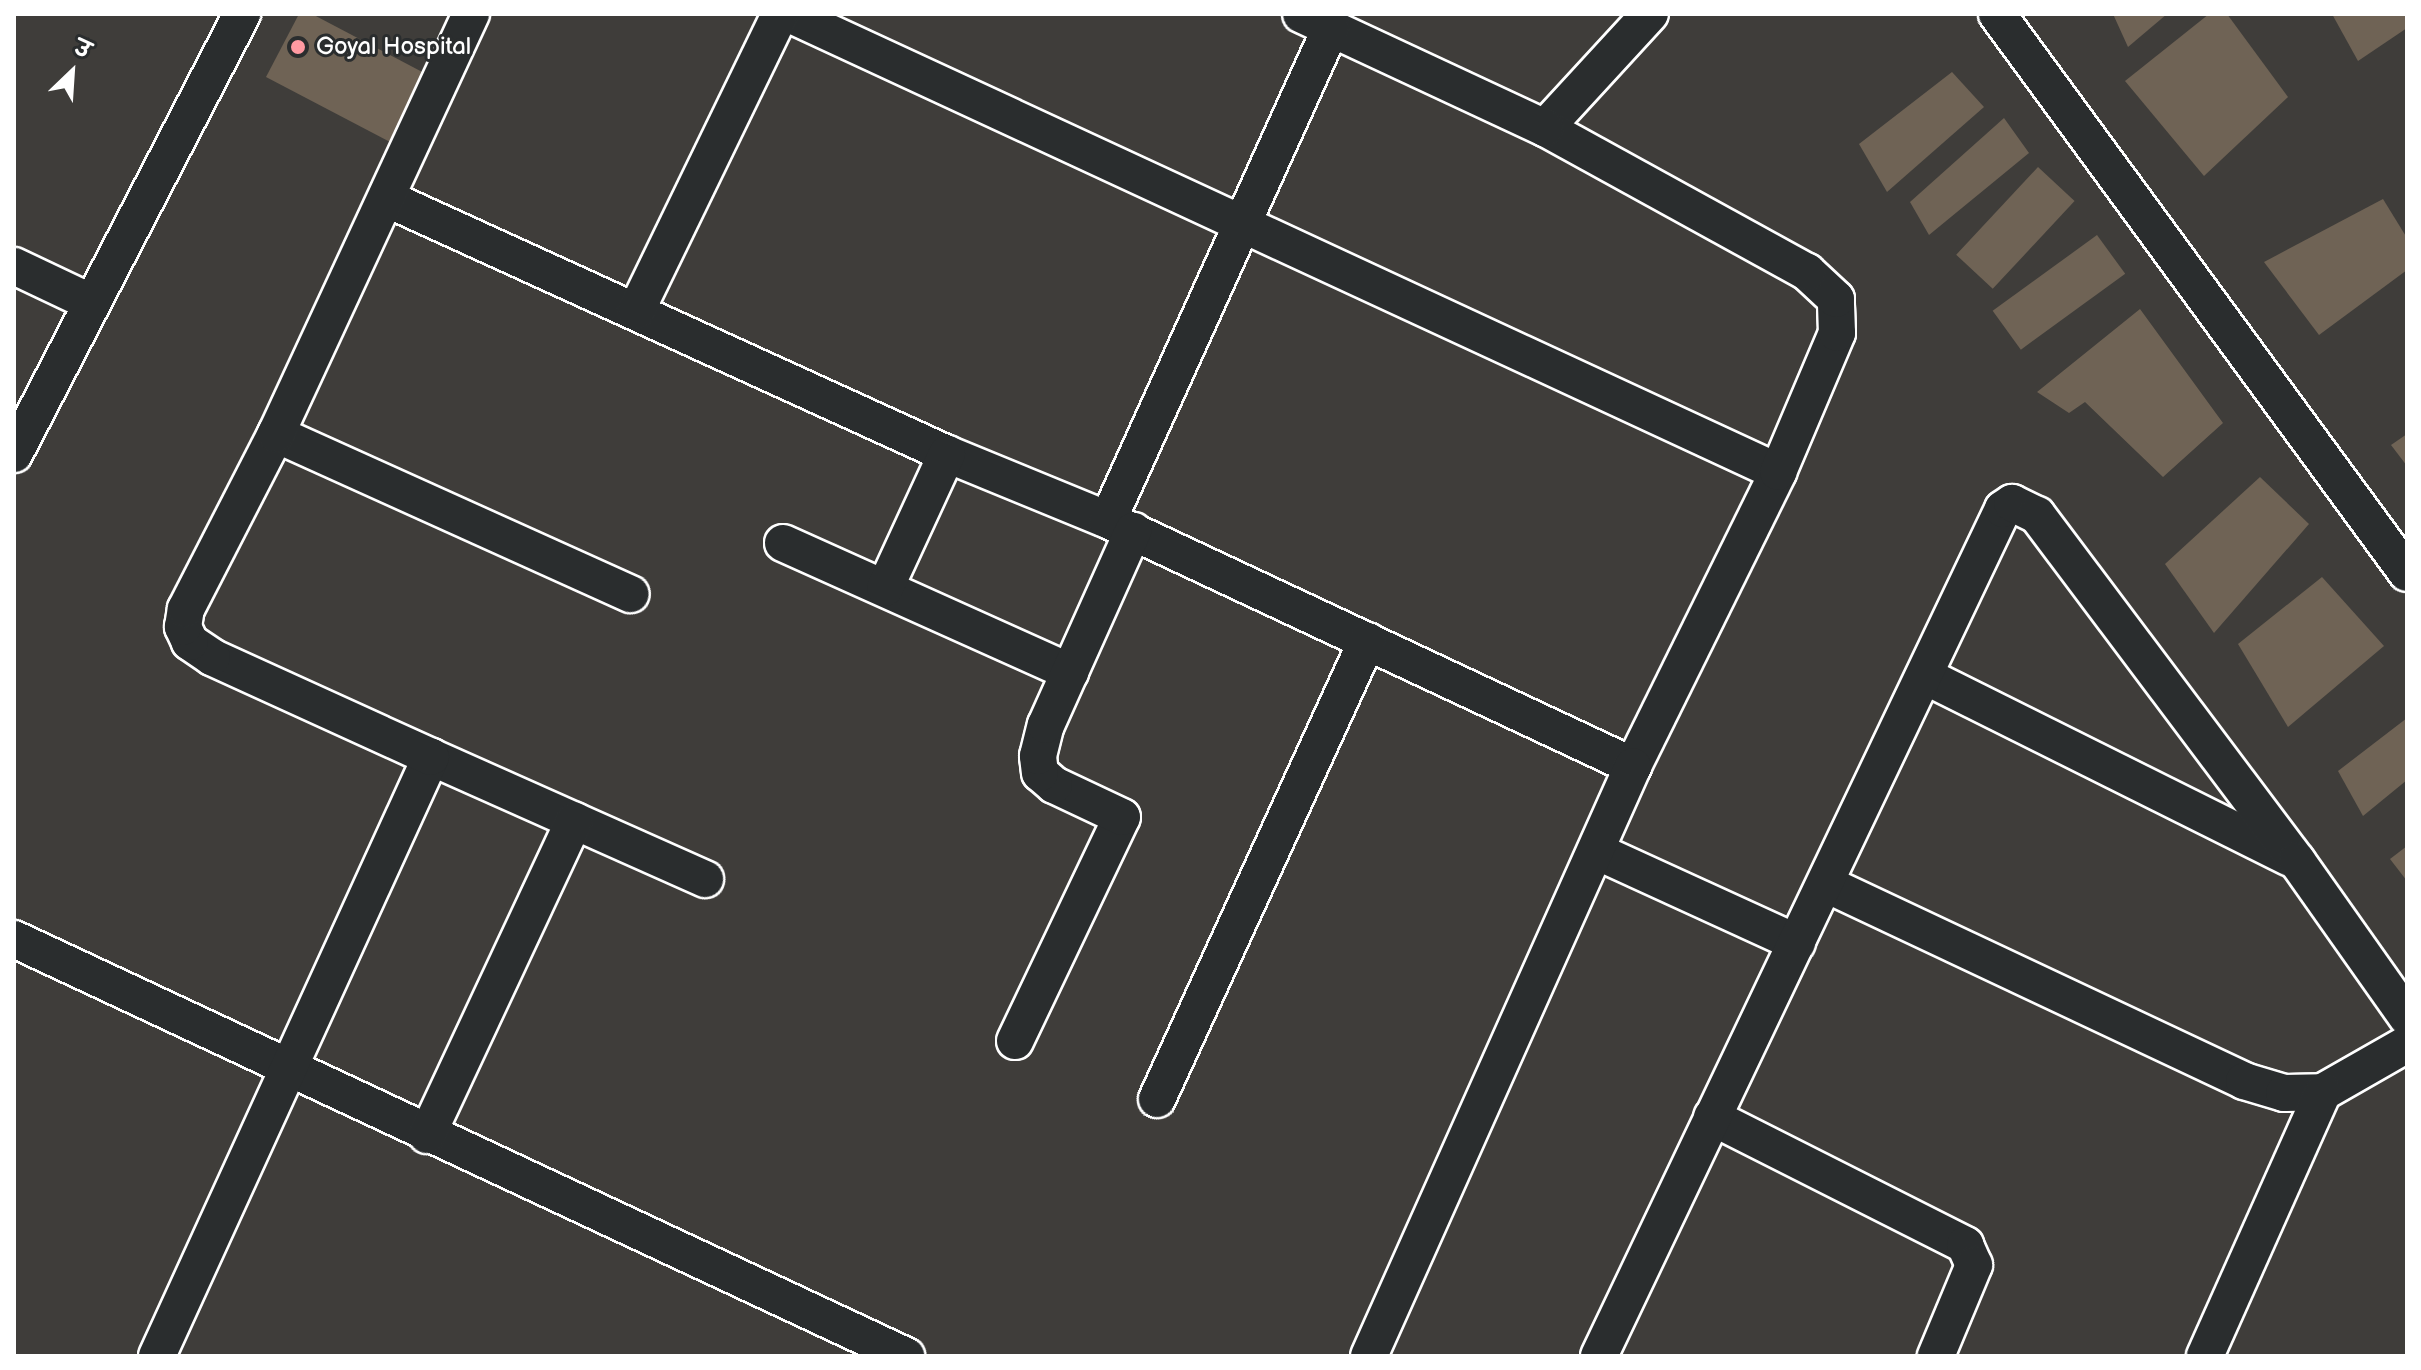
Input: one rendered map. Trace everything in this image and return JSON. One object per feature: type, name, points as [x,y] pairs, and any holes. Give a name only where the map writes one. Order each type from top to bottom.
[{"type":"street","points":[[14,454],[242,14]]},
{"type":"street","points":[[471,14],[388,199],[276,434],[186,609],[186,634],[212,657],[705,879]]},
{"type":"street","points":[[636,311],[780,14]]},
{"type":"street","points":[[789,14],[1778,472]]},
{"type":"street","points":[[1997,14],[2407,573]]},
{"type":"street","points":[[1545,128],[1648,15]]},
{"type":"street","points":[[1015,1041],[1122,817],[1054,785],[1040,773],[1038,756],[1046,725],[1070,672],[1120,526],[1245,224],[1316,21],[1545,128],[1807,272],[1836,299],[1837,333],[1778,472],[1633,766],[1369,1356]]},
{"type":"street","points":[[388,199],[947,454],[1120,526],[1633,766]]},
{"type":"street","points":[[14,266],[92,303]]},
{"type":"street","points":[[276,434],[631,594]]},
{"type":"street","points":[[885,588],[947,454]]},
{"type":"street","points":[[1599,1356],[2003,509],[2012,503],[2024,506],[2037,515],[2297,861],[2407,1017]]},
{"type":"street","points":[[783,543],[1070,672]]},
{"type":"street","points":[[1157,1099],[1367,641]]},
{"type":"street","points":[[1925,676],[2297,861]]},
{"type":"street","points":[[157,1356],[431,757]]},
{"type":"street","points":[[427,1135],[574,821]]},
{"type":"street","points":[[1596,851],[1797,943]]},
{"type":"street","points":[[1826,884],[2244,1081],[2284,1093],[2323,1092],[2407,1044]]},
{"type":"street","points":[[15,942],[290,1067],[427,1135],[906,1356]]},
{"type":"street","points":[[2205,1356],[2323,1092]]},
{"type":"street","points":[[1712,1117],[1965,1245],[1974,1265],[1936,1356]]},
{"type":"building","points":[[299,14],[312,14],[428,75],[392,143],[266,77]]},
{"type":"building","points":[[2113,14],[2167,14],[2128,47]]},
{"type":"building","points":[[2209,14],[2227,14],[2288,97],[2204,176],[2125,81]]},
{"type":"building","points":[[2332,14],[2407,14],[2407,28],[2358,61]]},
{"type":"building","points":[[1952,72],[1984,107],[1887,192],[1859,144]]},
{"type":"building","points":[[2004,118],[2029,153],[1929,235],[1910,202]]},
{"type":"building","points":[[2038,167],[2075,201],[1993,289],[1956,255]]},
{"type":"building","points":[[2383,199],[2407,238],[2407,270],[2319,335],[2264,262]]},
{"type":"building","points":[[2097,235],[2125,274],[2021,350],[1993,311]]},
{"type":"building","points":[[2140,309],[2223,423],[2163,477],[2085,402],[2069,413],[2037,392]]},
{"type":"building","points":[[2407,434],[2407,466],[2391,445]]},
{"type":"building","points":[[2260,477],[2309,524],[2214,633],[2165,564]]},
{"type":"building","points":[[2322,577],[2384,646],[2288,727],[2238,644]]},
{"type":"building","points":[[2407,718],[2407,780],[2363,816],[2338,771]]},
{"type":"building","points":[[2407,846],[2407,881],[2390,859]]},
{"type":"place","name":"Goyal Hospital","points":[[298,47]]}]
